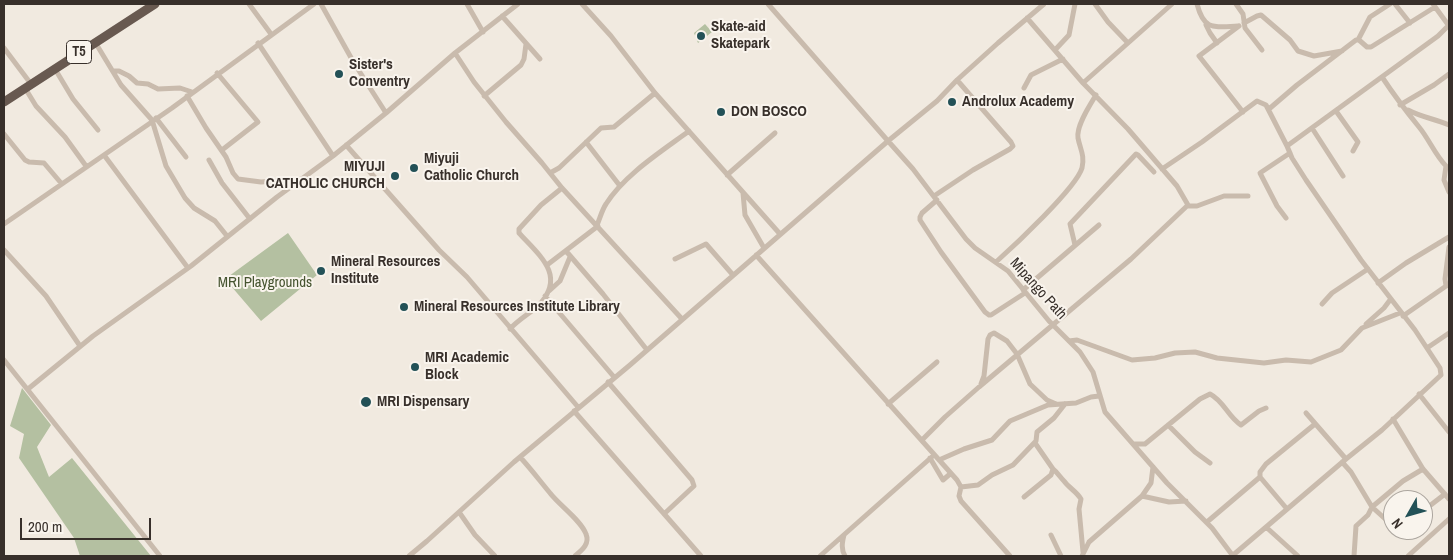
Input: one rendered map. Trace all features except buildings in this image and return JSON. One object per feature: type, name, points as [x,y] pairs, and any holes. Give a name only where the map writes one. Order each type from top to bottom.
[{"type":"highway","name":"T5","points":[[4,102],[155,4]]},
{"type":"street","points":[[249,4],[271,34]]},
{"type":"street","points":[[4,224],[104,155],[314,4]]},
{"type":"street","points":[[320,4],[386,114]]},
{"type":"street","points":[[467,4],[483,32]]},
{"type":"street","points":[[28,389],[80,346],[188,268],[333,156],[386,114],[455,53],[518,4]]},
{"type":"street","points":[[582,4],[611,36],[655,93],[780,234]]},
{"type":"street","name":"Mipango Path","points":[[768,4],[903,157],[966,239],[975,248],[1008,271],[1052,324],[1080,352],[1091,368],[1105,412],[1153,467],[1207,522],[1233,556]]},
{"type":"street","points":[[409,556],[520,457],[937,101],[957,80],[1044,4]]},
{"type":"street","points":[[1055,50],[1069,35],[1075,4]]},
{"type":"street","points":[[1095,4],[1108,22],[1128,43]]},
{"type":"street","points":[[1083,83],[1172,4]]},
{"type":"street","points":[[1198,4],[1200,14],[1217,42]]},
{"type":"street","points":[[1236,4],[1243,14],[1242,25],[1262,50]]},
{"type":"street","points":[[1269,109],[1297,85],[1358,40],[1370,17],[1390,4]]},
{"type":"street","points":[[1395,4],[1410,23]]},
{"type":"street","points":[[1287,146],[1449,26],[1434,5],[1410,23],[1371,47],[1367,47],[1358,40]]},
{"type":"street","points":[[1242,112],[1200,56],[1242,25],[1262,15],[1290,40],[1298,51],[1314,56],[1342,51]]},
{"type":"street","points":[[502,16],[540,59]]},
{"type":"street","points":[[1027,18],[1083,83],[1128,129],[1181,192],[1188,206]]},
{"type":"street","points":[[1206,24],[1216,27],[1242,25]]},
{"type":"street","points":[[95,42],[121,85],[154,119],[186,157]]},
{"type":"street","points":[[258,44],[333,156]]},
{"type":"street","points":[[484,96],[521,65],[524,60],[526,44]]},
{"type":"street","points":[[4,48],[28,86],[36,106],[65,138],[86,166]]},
{"type":"street","points":[[455,53],[484,96],[562,188],[682,319]]},
{"type":"street","points":[[1024,88],[1032,75],[1063,59]]},
{"type":"street","points":[[55,69],[73,98],[98,130]]},
{"type":"street","points":[[113,71],[129,76],[138,83],[148,84],[158,89],[180,88],[189,94],[206,128],[222,150],[238,179],[261,182],[301,180]]},
{"type":"street","points":[[217,73],[258,122],[222,150]]},
{"type":"street","points":[[1400,104],[1434,85],[1449,74]]},
{"type":"street","points":[[1382,77],[1400,104],[1407,110],[1420,116],[1435,118],[1449,125]]},
{"type":"street","points":[[957,80],[1013,146],[973,170],[936,198],[922,213],[920,220],[985,312],[989,315],[991,314],[1024,292],[1099,225]]},
{"type":"street","points":[[550,173],[559,168],[601,128],[614,127],[655,93]]},
{"type":"street","points":[[996,262],[1028,232],[1078,176],[1084,156],[1078,136],[1083,118],[1096,96]]},
{"type":"street","points":[[1162,169],[1257,101],[1266,105],[1306,180],[1390,300],[1427,348],[1440,368],[1441,375]]},
{"type":"street","points":[[1407,110],[1411,120],[1419,127],[1428,142],[1448,164],[1444,180],[1449,192]]},
{"type":"street","points":[[1336,111],[1358,142],[1353,151]]},
{"type":"street","points":[[154,119],[166,166],[185,198],[194,208],[215,221],[228,236]]},
{"type":"street","points":[[1312,128],[1343,176]]},
{"type":"street","points":[[548,265],[598,226],[606,204],[620,186],[651,159],[689,131]]},
{"type":"street","points":[[727,175],[776,133]]},
{"type":"street","points":[[4,134],[25,160],[44,164],[61,184]]},
{"type":"street","points":[[586,142],[620,186]]},
{"type":"street","points":[[346,145],[439,250],[472,283],[701,556]]},
{"type":"street","points":[[1286,218],[1277,206],[1260,174],[1290,153]]},
{"type":"street","points":[[1075,245],[1070,224],[1136,154],[1154,172]]},
{"type":"street","points":[[104,155],[188,268]]},
{"type":"street","points":[[209,160],[222,183],[250,219]]},
{"type":"street","points":[[547,294],[551,282],[548,265],[519,233],[519,229],[541,205],[562,188]]},
{"type":"street","points":[[743,193],[745,215],[764,248]]},
{"type":"street","points":[[922,440],[945,417],[1017,354],[1131,259],[1188,206],[1197,206],[1224,196],[1248,196]]},
{"type":"street","points":[[1378,282],[1449,237]]},
{"type":"street","points":[[675,259],[706,244],[710,246],[733,275]]},
{"type":"street","points":[[574,246],[574,262]]},
{"type":"street","points":[[1362,328],[1402,314],[1448,285],[1445,278],[1449,246]]},
{"type":"street","points":[[4,250],[46,296],[80,346]]},
{"type":"street","points":[[566,251],[647,350]]},
{"type":"street","points":[[756,255],[922,440],[943,480],[950,474]]},
{"type":"street","points":[[510,329],[519,319],[539,305],[560,281],[570,256]]},
{"type":"street","points":[[1322,304],[1332,293],[1368,269]]},
{"type":"street","points":[[547,294],[614,377]]},
{"type":"street","points":[[1069,340],[1083,342],[1132,360],[1155,358],[1175,352],[1195,352],[1216,358],[1264,363],[1286,360],[1310,362],[1341,350],[1390,300]]},
{"type":"street","points":[[1427,348],[1449,332]]},
{"type":"street","points":[[979,387],[984,376],[988,339],[992,333],[1007,341],[1017,354],[1030,384],[1047,400],[1056,404]]},
{"type":"street","points":[[4,360],[160,556]]},
{"type":"street","points":[[888,404],[937,362]]},
{"type":"street","points":[[1233,556],[1382,430],[1441,375],[1449,375]]},
{"type":"street","points":[[608,382],[692,480],[694,486],[664,514]]},
{"type":"street","points":[[1134,444],[1146,444],[1200,399],[1210,394],[1224,405],[1234,421],[1241,424],[1258,411],[1266,408]]},
{"type":"street","points":[[1419,394],[1449,432]]},
{"type":"street","points":[[939,460],[992,440],[1010,421],[1048,405],[1076,404],[1091,397],[1099,396]]},
{"type":"street","points":[[961,487],[978,485],[992,475],[1013,465],[1035,443],[1037,432],[1054,418],[1065,404]]},
{"type":"street","points":[[1306,413],[1344,461],[1372,507],[1383,517]]},
{"type":"street","points":[[1393,419],[1423,469],[1449,499]]},
{"type":"street","points":[[1287,509],[1260,478],[1260,472],[1266,464],[1315,424]]},
{"type":"street","points":[[1168,425],[1195,452],[1210,463]]},
{"type":"street","points":[[1035,443],[1053,469],[1065,483],[1075,490],[1081,499],[1083,555]]},
{"type":"street","points":[[932,456],[939,460],[957,480],[961,487],[959,496],[961,501],[1010,556]]},
{"type":"street","points":[[820,556],[932,456]]},
{"type":"street","points":[[520,457],[550,494],[586,533],[587,542],[584,548],[575,556]]},
{"type":"street","points":[[1083,555],[1090,542],[1142,496],[1150,483],[1153,467]]},
{"type":"street","points":[[1024,497],[1051,475],[1053,469]]},
{"type":"street","points":[[1354,556],[1356,526],[1368,515],[1372,507],[1403,481],[1423,469]]},
{"type":"street","points":[[1207,522],[1260,478]]},
{"type":"street","points":[[1433,503],[1445,494]]},
{"type":"street","points":[[1142,496],[1169,502],[1186,501]]},
{"type":"street","points":[[459,512],[475,535],[495,556]]},
{"type":"street","points":[[1408,556],[1449,519]]},
{"type":"street","points":[[1266,527],[1298,556]]},
{"type":"street","points":[[844,535],[842,550],[845,556]]},
{"type":"street","points":[[1051,535],[1061,556]]},
{"type":"green space","name":"Skate-aid Skatepark","points":[[705,24],[712,32],[698,43],[694,33]]},
{"type":"green space","name":"MRI Playgrounds","points":[[288,233],[317,275],[261,321],[225,279]]},
{"type":"green space","points":[[22,388],[51,425],[37,447],[49,477],[72,458],[151,556],[80,556],[74,538],[19,458],[24,434],[10,426]]},
{"type":"place","name":"Skate-aid Skatepark","points":[[701,36]]},
{"type":"place","name":"Sister's Conventry","points":[[339,74]]},
{"type":"place","name":"Androlux Academy","points":[[952,102]]},
{"type":"place","name":"DON BOSCO","points":[[721,112]]},
{"type":"place","name":"Miyuji Catholic Church","points":[[414,168]]},
{"type":"place","name":"MIYUJI CATHOLIC CHURCH","points":[[395,176]]},
{"type":"place","name":"Mineral Resources Institute","points":[[321,271]]},
{"type":"place","name":"Mineral Resources Institute Library","points":[[404,307]]},
{"type":"place","name":"MRI Academic Block","points":[[415,367]]},
{"type":"place","name":"MRI Dispensary","points":[[366,402]]}]
